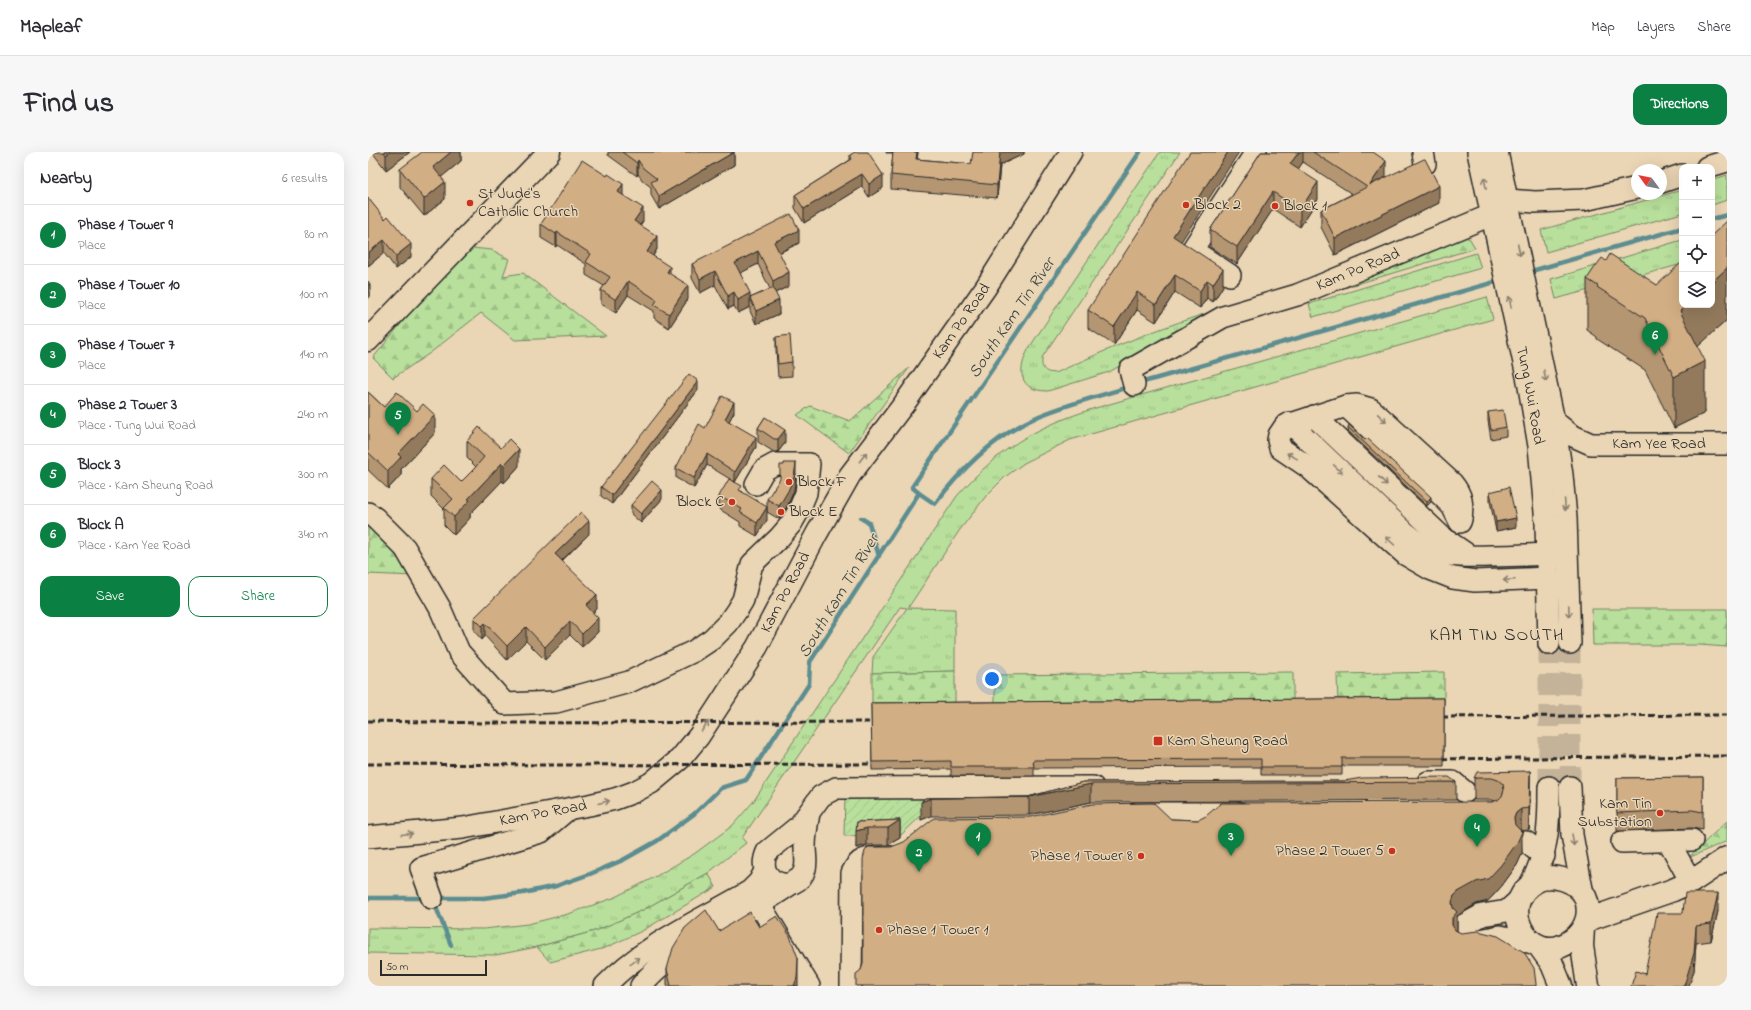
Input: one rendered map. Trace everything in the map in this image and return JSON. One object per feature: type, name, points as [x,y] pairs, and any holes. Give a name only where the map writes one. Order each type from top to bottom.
[{"type":"main road","points":[[368,340],[549,152]]},
{"type":"main road","points":[[1634,903],[1604,898],[1583,891],[1572,882],[1555,877],[1547,877],[1531,883],[1522,894],[1518,901],[1517,920],[1520,929],[1526,937],[1537,944],[1548,948],[1568,944],[1576,938],[1585,924],[1634,903],[1654,898],[1691,882],[1727,858]]},
{"type":"main road","points":[[1583,891],[1587,905],[1582,946],[1588,986]]},
{"type":"main road","points":[[1537,944],[1552,964],[1561,986]]},
{"type":"street","name":"Kam Po Road","points":[[368,837],[463,828],[615,799],[634,792],[651,783],[680,759],[699,736],[757,647],[816,535],[851,473],[904,404],[986,287],[1071,152]]},
{"type":"street","points":[[1230,275],[1192,250],[1256,152]]},
{"type":"street","name":"Tung Wui Road","points":[[1478,152],[1503,209]]},
{"type":"street","name":"Tung Wui Road","points":[[1497,152],[1503,209],[1528,339],[1554,421],[1562,475],[1567,534],[1570,644]]},
{"type":"street","points":[[1715,165],[1727,161]]},
{"type":"street","points":[[1667,180],[1679,176]]},
{"type":"street","name":"Kam Po Road","points":[[1134,385],[1130,370],[1223,317],[1297,295],[1503,209],[1536,202],[1584,200],[1631,189]]},
{"type":"street","name":"Tung Wui Road","points":[[1528,339],[1530,395],[1542,466],[1548,578],[1549,644]]},
{"type":"street","points":[[1331,411],[1442,495],[1452,506],[1460,522],[1459,537],[1467,551]]},
{"type":"street","points":[[1331,411],[1442,512],[1467,551]]},
{"type":"street","points":[[1331,411],[1290,423],[1281,430],[1278,444],[1284,452],[1308,467],[1394,546],[1417,562],[1441,574],[1468,581],[1548,578]]},
{"type":"street","name":"Kam Yee Road","points":[[1554,421],[1571,435],[1591,444],[1727,444]]},
{"type":"street","points":[[1290,423],[1414,539],[1443,553],[1464,557],[1467,551]]},
{"type":"street","name":"Kam Yee Road","points":[[1562,475],[1564,467],[1571,457],[1591,444]]},
{"type":"street","points":[[368,513],[405,548],[440,608],[459,652],[505,704],[556,702],[629,682],[694,651],[712,640],[728,623],[738,610],[743,600],[752,564],[779,538],[791,524],[799,510],[806,493],[809,464],[775,464],[764,470],[756,484]]},
{"type":"street","points":[[1467,551],[1547,554]]},
{"type":"street","points":[[1407,782],[1453,782],[1466,792]]},
{"type":"street","points":[[605,986],[619,972],[655,946],[750,891],[759,882],[765,871],[765,858],[767,852],[796,829],[821,796],[836,788],[1109,787]]},
{"type":"street","points":[[1531,883],[1544,856],[1549,828],[1549,787]]},
{"type":"street","points":[[1570,787],[1572,835],[1583,891]]},
{"type":"street","points":[[432,898],[421,868],[541,832],[567,809]]},
{"type":"street","points":[[640,986],[655,970],[678,953],[760,905],[798,880],[805,869],[805,838],[809,813]]},
{"type":"street","points":[[1113,814],[1159,813],[1175,830],[1198,830],[1215,814],[1260,813]]},
{"type":"street","points":[[1622,842],[1669,842],[1692,840]]},
{"type":"street","points":[[778,844],[784,842],[796,846],[805,856]]},
{"type":"street","points":[[1526,842],[1544,856]]},
{"type":"street","points":[[1669,842],[1691,882]]},
{"type":"street","points":[[851,986],[852,873],[859,861],[864,858],[894,856],[906,848]]},
{"type":"street","points":[[765,871],[773,881],[779,884],[786,884],[798,880]]},
{"type":"street","points":[[1518,901],[1507,911],[1483,911],[1477,917],[1469,942],[1500,936],[1537,944]]},
{"type":"street","points":[[760,905],[809,986]]},
{"type":"green space","points":[[1160,152],[1180,152],[1043,356],[1042,364],[1044,370],[1054,373],[1058,372],[1098,354],[1179,322],[1220,309],[1109,372],[1048,391],[1038,390],[1031,387],[1023,378],[1022,371],[1025,356],[1029,348]]},
{"type":"green space","points":[[1727,175],[1727,200],[1715,204],[1715,200],[1715,179]]},
{"type":"green space","points":[[1679,191],[1679,214],[1546,252],[1541,230],[1647,200],[1667,200],[1667,194]]},
{"type":"green space","points":[[1465,237],[1470,239],[1475,248],[1308,299],[1459,238]]},
{"type":"green space","points":[[1679,241],[1679,265],[1556,299],[1551,279]]},
{"type":"green space","points":[[472,248],[492,250],[509,259],[503,276],[523,273],[606,336],[515,340],[481,313],[430,353],[393,378],[373,358],[430,288]]},
{"type":"green space","points":[[1476,253],[1481,268],[1313,317],[1309,304]]},
{"type":"green space","points":[[1487,297],[1493,319],[1070,440],[1024,463],[1005,477],[986,496],[959,531],[908,608],[955,609],[955,671],[872,673],[873,657],[907,608],[900,607],[742,838],[746,843],[708,873],[643,910],[598,930],[537,947],[496,955],[368,953],[368,928],[484,929],[528,924],[568,914],[613,898],[653,878],[694,854],[732,826],[753,802],[957,496],[987,465],[1017,442],[1051,424],[1092,409]]},
{"type":"green space","points":[[909,368],[849,453],[797,415],[810,406],[850,421]]},
{"type":"green space","points":[[368,522],[417,554],[415,576],[368,574]]},
{"type":"green space","points":[[1592,609],[1727,609],[1727,647],[1700,645],[1593,645]]},
{"type":"green space","points":[[955,671],[955,708],[872,710],[872,673]]},
{"type":"green space","points":[[1293,672],[1293,704],[995,708],[995,675]]},
{"type":"green space","points":[[1444,672],[1444,702],[1338,704],[1337,674]]},
{"type":"green space","points":[[845,796],[926,796],[926,811],[901,835],[844,836]]},
{"type":"green space","points":[[1727,821],[1727,841],[1688,858]]},
{"type":"green space","points":[[708,873],[716,887],[642,931],[605,948],[550,962],[537,947],[598,930],[643,910]]},
{"type":"building","points":[[422,152],[451,152],[433,167],[445,182],[424,199],[400,169]]},
{"type":"building","points":[[622,152],[734,152],[659,196],[651,182],[657,179],[643,168],[638,160],[637,163]]},
{"type":"building","points":[[855,152],[868,152],[883,175],[869,184],[862,174],[804,209],[795,195],[852,159],[850,155]]},
{"type":"building","points":[[893,152],[917,152],[916,159],[971,164],[973,152],[1000,152],[997,185],[891,175]]},
{"type":"building","name":"Block 2","points":[[1190,152],[1228,152],[1173,236],[1223,269],[1213,284],[1207,280],[1200,291],[1175,275],[1156,305],[1137,292],[1114,327],[1088,310]]},
{"type":"building","points":[[1261,152],[1299,152],[1290,164],[1318,182],[1300,210],[1273,192],[1237,247],[1210,230]]},
{"type":"building","points":[[1313,152],[1373,152],[1386,161],[1370,185],[1425,159],[1439,186],[1335,238],[1321,210],[1367,187]]},
{"type":"building","points":[[582,160],[623,184],[618,192],[643,208],[634,221],[657,236],[647,252],[670,267],[667,272],[688,285],[669,314],[654,305],[657,300],[628,281],[616,300],[601,290],[610,277],[586,262],[591,254],[557,232],[556,234],[541,224]]},
{"type":"building","points":[[368,198],[385,219],[388,216],[411,244],[396,256],[384,240],[368,253]]},
{"type":"building","points":[[791,214],[799,230],[774,242],[789,272],[773,281],[758,251],[735,263],[750,293],[738,300],[734,292],[728,296],[715,271],[700,279],[692,264]]},
{"type":"building","points":[[1727,221],[1727,268],[1715,279],[1715,236],[1715,232]]},
{"type":"building","points":[[1610,254],[1657,285],[1679,265],[1679,308],[1684,308],[1680,311],[1705,361],[1674,377],[1645,318],[1587,279],[1602,258],[1606,261]]},
{"type":"building","points":[[773,288],[779,300],[756,311],[750,298]]},
{"type":"building","points":[[790,335],[792,362],[778,364],[776,337]]},
{"type":"building","points":[[689,374],[698,381],[612,495],[601,487]]},
{"type":"building","points":[[368,392],[384,407],[397,392],[417,411],[423,404],[435,415],[398,454],[401,457],[388,471],[368,452]]},
{"type":"building","points":[[722,396],[734,402],[725,419],[756,437],[735,472],[707,454],[694,478],[676,468],[699,424],[705,428]]},
{"type":"building","points":[[1503,410],[1506,427],[1491,430],[1488,412]]},
{"type":"building","points":[[765,417],[785,430],[778,439],[774,439],[758,428]]},
{"type":"building","points":[[1349,425],[1365,440],[1367,438],[1431,497],[1427,502],[1348,427]]},
{"type":"building","points":[[479,427],[501,448],[509,439],[519,449],[504,465],[502,463],[468,499],[470,500],[454,517],[444,508],[453,499],[431,479],[444,465],[461,482],[473,470],[484,457],[467,441]]},
{"type":"building","points":[[784,463],[796,463],[794,477],[779,506],[767,499],[780,479],[780,465],[784,465]]},
{"type":"building","points":[[729,479],[742,486],[739,490],[767,507],[757,523],[740,512],[742,509],[719,496]]},
{"type":"building","points":[[652,481],[662,490],[641,514],[631,505]]},
{"type":"building","points":[[1509,487],[1516,518],[1496,522],[1490,492]]},
{"type":"building","points":[[581,512],[589,521],[555,554],[597,595],[586,605],[598,618],[582,634],[570,621],[545,647],[526,627],[507,646],[485,623],[482,626],[474,618]]},
{"type":"building","name":"Kam Sheung Road","points":[[1444,698],[1444,758],[1342,758],[1342,767],[1261,767],[1261,759],[1033,760],[1034,767],[951,767],[951,761],[872,762],[871,703]]},
{"type":"building","points":[[1530,771],[1529,808],[1521,809],[1516,813],[1514,818],[1515,825],[1522,832],[1517,843],[1501,865],[1488,879],[1476,882],[1458,892],[1454,896],[1452,902],[1453,908],[1457,912],[1452,918],[1452,925],[1455,930],[1461,933],[1478,931],[1498,936],[1524,952],[1534,968],[1536,986],[856,986],[856,974],[861,970],[863,964],[863,859],[865,851],[868,847],[891,847],[904,842],[934,818],[1030,817],[1092,804],[1154,803],[1171,819],[1198,820],[1206,816],[1221,803],[1492,802],[1498,800],[1502,796],[1504,790],[1503,784],[1492,778],[1474,778],[1477,772]]},
{"type":"building","points":[[1449,777],[1456,782],[1091,784],[1029,797],[931,798],[921,802],[925,798],[1028,797],[1083,782],[1344,781],[1362,778]]},
{"type":"building","points":[[1703,777],[1703,812],[1692,810],[1617,813],[1617,778]]},
{"type":"building","points":[[900,820],[888,828],[867,828],[856,831],[857,822]]},
{"type":"building","points":[[1685,893],[1718,893],[1711,924],[1696,926],[1694,953],[1684,986],[1631,986],[1636,971],[1645,974],[1657,913],[1683,913]]},
{"type":"building","points":[[706,910],[719,931],[750,912],[759,927],[777,916],[790,936],[798,958],[797,978],[794,986],[671,986],[667,969],[673,948],[685,928]]},
{"type":"waterway","name":"South Kam Tin River","points":[[436,898],[483,898],[523,893],[556,886],[590,874],[623,860],[657,841],[694,814],[721,788],[746,780],[809,684],[810,662],[919,493],[912,487],[1140,152]]},
{"type":"waterway","points":[[1715,218],[1727,215]]},
{"type":"waterway","points":[[1528,272],[1679,229]]},
{"type":"waterway","points":[[1140,383],[1502,280]]},
{"type":"waterway","points":[[919,493],[935,504],[968,465],[1008,433],[1039,416],[1083,400],[1129,387]]},
{"type":"waterway","points":[[861,518],[869,523],[879,556]]},
{"type":"waterway","name":"South Kam Tin River","points":[[368,898],[427,898]]},
{"type":"waterway","points":[[434,902],[451,945]]},
{"type":"tunnel","points":[[1570,643],[1570,787]]},
{"type":"tunnel","points":[[1549,644],[1549,787]]},
{"type":"railway","points":[[1433,717],[1727,715]]},
{"type":"railway","points":[[368,721],[487,723],[883,722]]},
{"type":"railway","points":[[1433,759],[1727,756]]},
{"type":"railway","points":[[368,764],[883,764]]},
{"type":"place","name":"St Jude's Catholic Church","points":[[470,203]]},
{"type":"place","name":"Block 2","points":[[1186,205]]},
{"type":"place","name":"Block 1","points":[[1275,206]]},
{"type":"place","name":"Block A","points":[[1655,355]]},
{"type":"place","name":"Block 3","points":[[398,435]]},
{"type":"place","name":"Block F","points":[[789,482]]},
{"type":"place","name":"Block C","points":[[732,502]]},
{"type":"place","name":"Block E","points":[[781,512]]},
{"type":"place","name":"Kam Sheung Road","points":[[1158,741]]},
{"type":"place","name":"Kam Tin Substation","points":[[1660,813]]},
{"type":"place","name":"Phase 2 Tower 3","points":[[1477,847]]},
{"type":"place","name":"Phase 2 Tower 5","points":[[1392,851]]},
{"type":"place","name":"Phase 1 Tower 9","points":[[978,856]]},
{"type":"place","name":"Phase 1 Tower 8","points":[[1141,856]]},
{"type":"place","name":"Phase 1 Tower 7","points":[[1231,856]]},
{"type":"place","name":"Phase 1 Tower 10","points":[[919,872]]},
{"type":"place","name":"Phase 1 Tower 1","points":[[879,930]]},
{"type":"district","name":"KAM TIN SOUTH","points":[[1497,636]]}]
